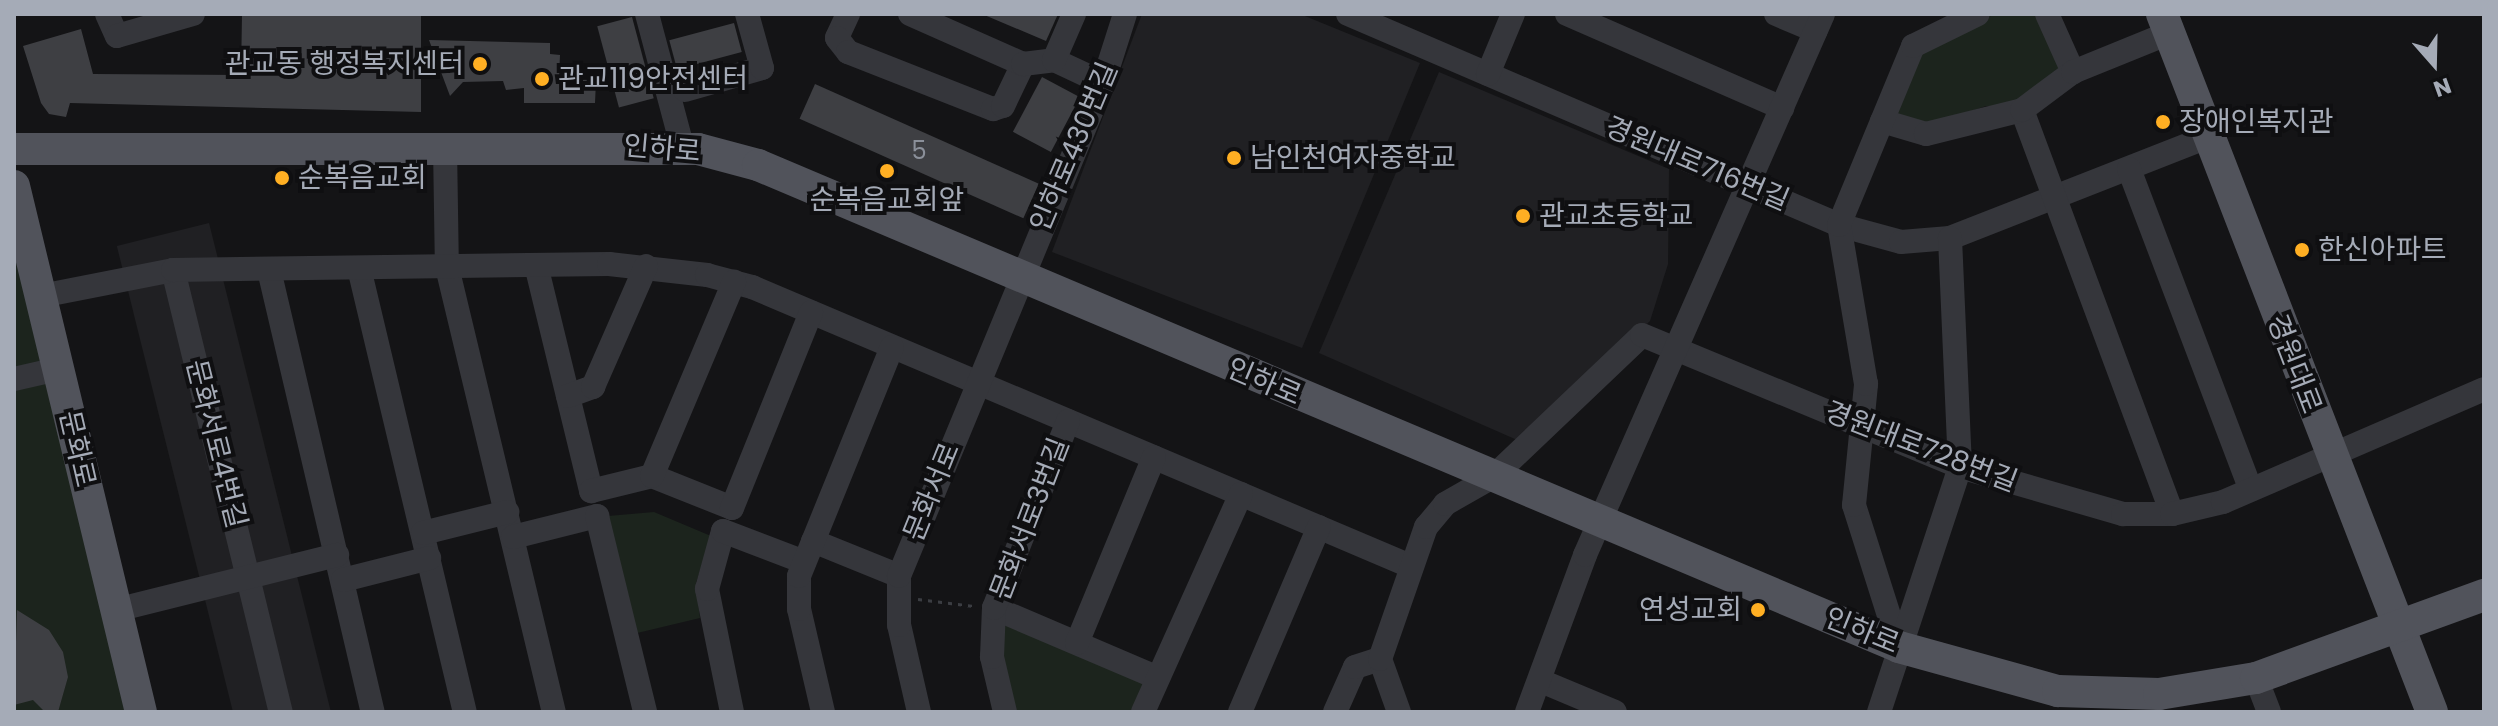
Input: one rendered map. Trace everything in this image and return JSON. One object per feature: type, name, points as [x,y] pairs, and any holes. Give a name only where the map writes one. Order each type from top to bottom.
[{"type":"main road","name":"경원대로","points":[[2165,24],[2329,456],[2432,712]]},
{"type":"main road","name":"인하로","points":[[14,149],[682,146],[758,165],[1018,279],[1899,647],[2058,691],[2159,694],[2256,678],[2399,630],[2484,595]]},
{"type":"main road","name":"문화로","points":[[14,186],[141,712]]},
{"type":"street","points":[[107,14],[117,36],[193,14]]},
{"type":"street","points":[[647,14],[682,146]]},
{"type":"street","points":[[685,90],[762,68],[747,14]]},
{"type":"street","points":[[848,14],[837,38],[848,52],[993,109],[1003,106],[1023,64]]},
{"type":"street","points":[[910,14],[1023,64],[1054,60],[1103,83]]},
{"type":"street","points":[[1054,60],[1074,14]]},
{"type":"street","name":"인하로430번길","points":[[1018,279],[1103,83],[1125,14]]},
{"type":"street","name":"경원대로716번길","points":[[1348,14],[1839,225],[1901,242],[1950,238],[2208,137]]},
{"type":"street","points":[[1488,74],[1513,14]]},
{"type":"street","points":[[1567,14],[1782,108]]},
{"type":"street","points":[[1527,712],[1585,555],[1602,523],[1820,22],[1776,14]]},
{"type":"street","points":[[1899,647],[1854,505],[1865,427],[1866,384],[1839,225],[1919,38],[1978,14]]},
{"type":"street","points":[[2047,14],[2073,72]]},
{"type":"street","points":[[1882,121],[1926,134],[2022,110],[2073,72],[2165,24]]},
{"type":"street","points":[[2022,110],[2172,514]]},
{"type":"street","points":[[445,146],[447,267],[554,712]]},
{"type":"street","points":[[2129,169],[2251,490]]},
{"type":"street","points":[[1879,712],[1960,467],[1950,238]]},
{"type":"street","points":[[536,265],[591,491],[652,476],[727,519],[898,586],[919,712]]},
{"type":"street","points":[[41,296],[173,270],[646,266],[734,282],[977,382]]},
{"type":"street","points":[[568,396],[593,387],[646,266]]},
{"type":"street","points":[[359,268],[465,712]]},
{"type":"street","name":"문화서로4번길","points":[[173,270],[281,712]]},
{"type":"street","points":[[269,270],[373,712]]},
{"type":"street","name":"문화서로","points":[[898,586],[1018,279]]},
{"type":"street","points":[[652,476],[734,282]]},
{"type":"street","points":[[732,712],[707,589],[727,519],[811,312]]},
{"type":"street","name":"경원대로728번길","points":[[1494,476],[1642,335],[1960,467],[2097,510],[2172,514],[2251,490],[2484,389]]},
{"type":"street","points":[[823,712],[799,609],[808,551],[892,347]]},
{"type":"street","points":[[14,379],[58,369]]},
{"type":"street","name":"문화서로3번길","points":[[977,382],[1408,565]]},
{"type":"street","name":"문화서로3번길","points":[[1005,712],[992,657],[994,608],[1068,421]]},
{"type":"street","points":[[1077,643],[1154,457]]},
{"type":"street","points":[[1399,712],[1380,659],[1408,565],[1445,504],[1494,476]]},
{"type":"street","points":[[1143,712],[1241,494]]},
{"type":"street","points":[[423,533],[507,512]]},
{"type":"street","points":[[513,537],[597,516],[645,712]]},
{"type":"street","points":[[1240,712],[1319,527]]},
{"type":"street","points":[[116,610],[337,555]]},
{"type":"street","points":[[343,580],[429,558]]},
{"type":"street","points":[[994,608],[1158,678]]},
{"type":"street","points":[[1335,712],[1355,667],[1380,659]]},
{"type":"street","points":[[2256,678],[2269,712]]},
{"type":"street","points":[[1541,681],[1615,712]]},
{"type":"path","points":[[898,586],[994,608]]},
{"type":"shaded area","name":"남인천여자중학교","points":[[1142,14],[1300,14],[1420,63],[1302,348],[1052,252]]},
{"type":"shaded area","points":[[1996,14],[2038,14],[2062,68],[2021,106],[1986,106],[1932,124],[1890,113],[1924,42]]},
{"type":"shaded area","name":"관교초등학교","points":[[1439,72],[1669,169],[1668,264],[1650,321],[1524,443],[1319,353]]},
{"type":"shaded area","points":[[14,223],[134,712],[14,712]]},
{"type":"shaded area","points":[[209,223],[331,712],[233,712],[117,246]]},
{"type":"shaded area","points":[[654,512],[711,536],[696,583],[700,618],[633,634],[608,516]]},
{"type":"shaded area","points":[[1000,619],[1145,681],[1131,712],[1016,712],[1001,656]]},
{"type":"building","points":[[242,14],[421,14],[421,112],[70,103],[66,117],[49,114],[41,103],[23,46],[81,29],[93,74],[241,75]]},
{"type":"building","points":[[982,14],[1058,14],[1046,41]]},
{"type":"building","points":[[632,17],[654,98],[619,107],[597,26]]},
{"type":"building","points":[[734,23],[742,52],[677,69],[669,40]]},
{"type":"building","points":[[429,40],[550,43],[550,54],[560,55],[559,78],[596,81],[595,103],[524,103],[524,88],[506,90],[503,81],[463,82],[450,96]]},
{"type":"building","points":[[1042,77],[1080,97],[1051,152],[1013,132]]},
{"type":"building","points":[[815,84],[1039,184],[1023,218],[800,119]]},
{"type":"building","points":[[17,610],[49,630],[63,652],[68,677],[58,712],[45,712],[33,700],[14,705]]},
{"type":"place","name":"관교동 행정복지센터","points":[[480,64]]},
{"type":"place","name":"관교119안전센터","points":[[542,79]]},
{"type":"place","name":"장애인복지관","points":[[2163,122]]},
{"type":"place","name":"남인천여자중학교","points":[[1234,158]]},
{"type":"place","name":"순복음교회앞","points":[[887,171]]},
{"type":"place","name":"순복음교회","points":[[282,178]]},
{"type":"place","name":"관교초등학교","points":[[1523,216]]},
{"type":"place","name":"한신아파트","points":[[2302,250]]},
{"type":"place","name":"연성교회","points":[[1758,610]]}]
